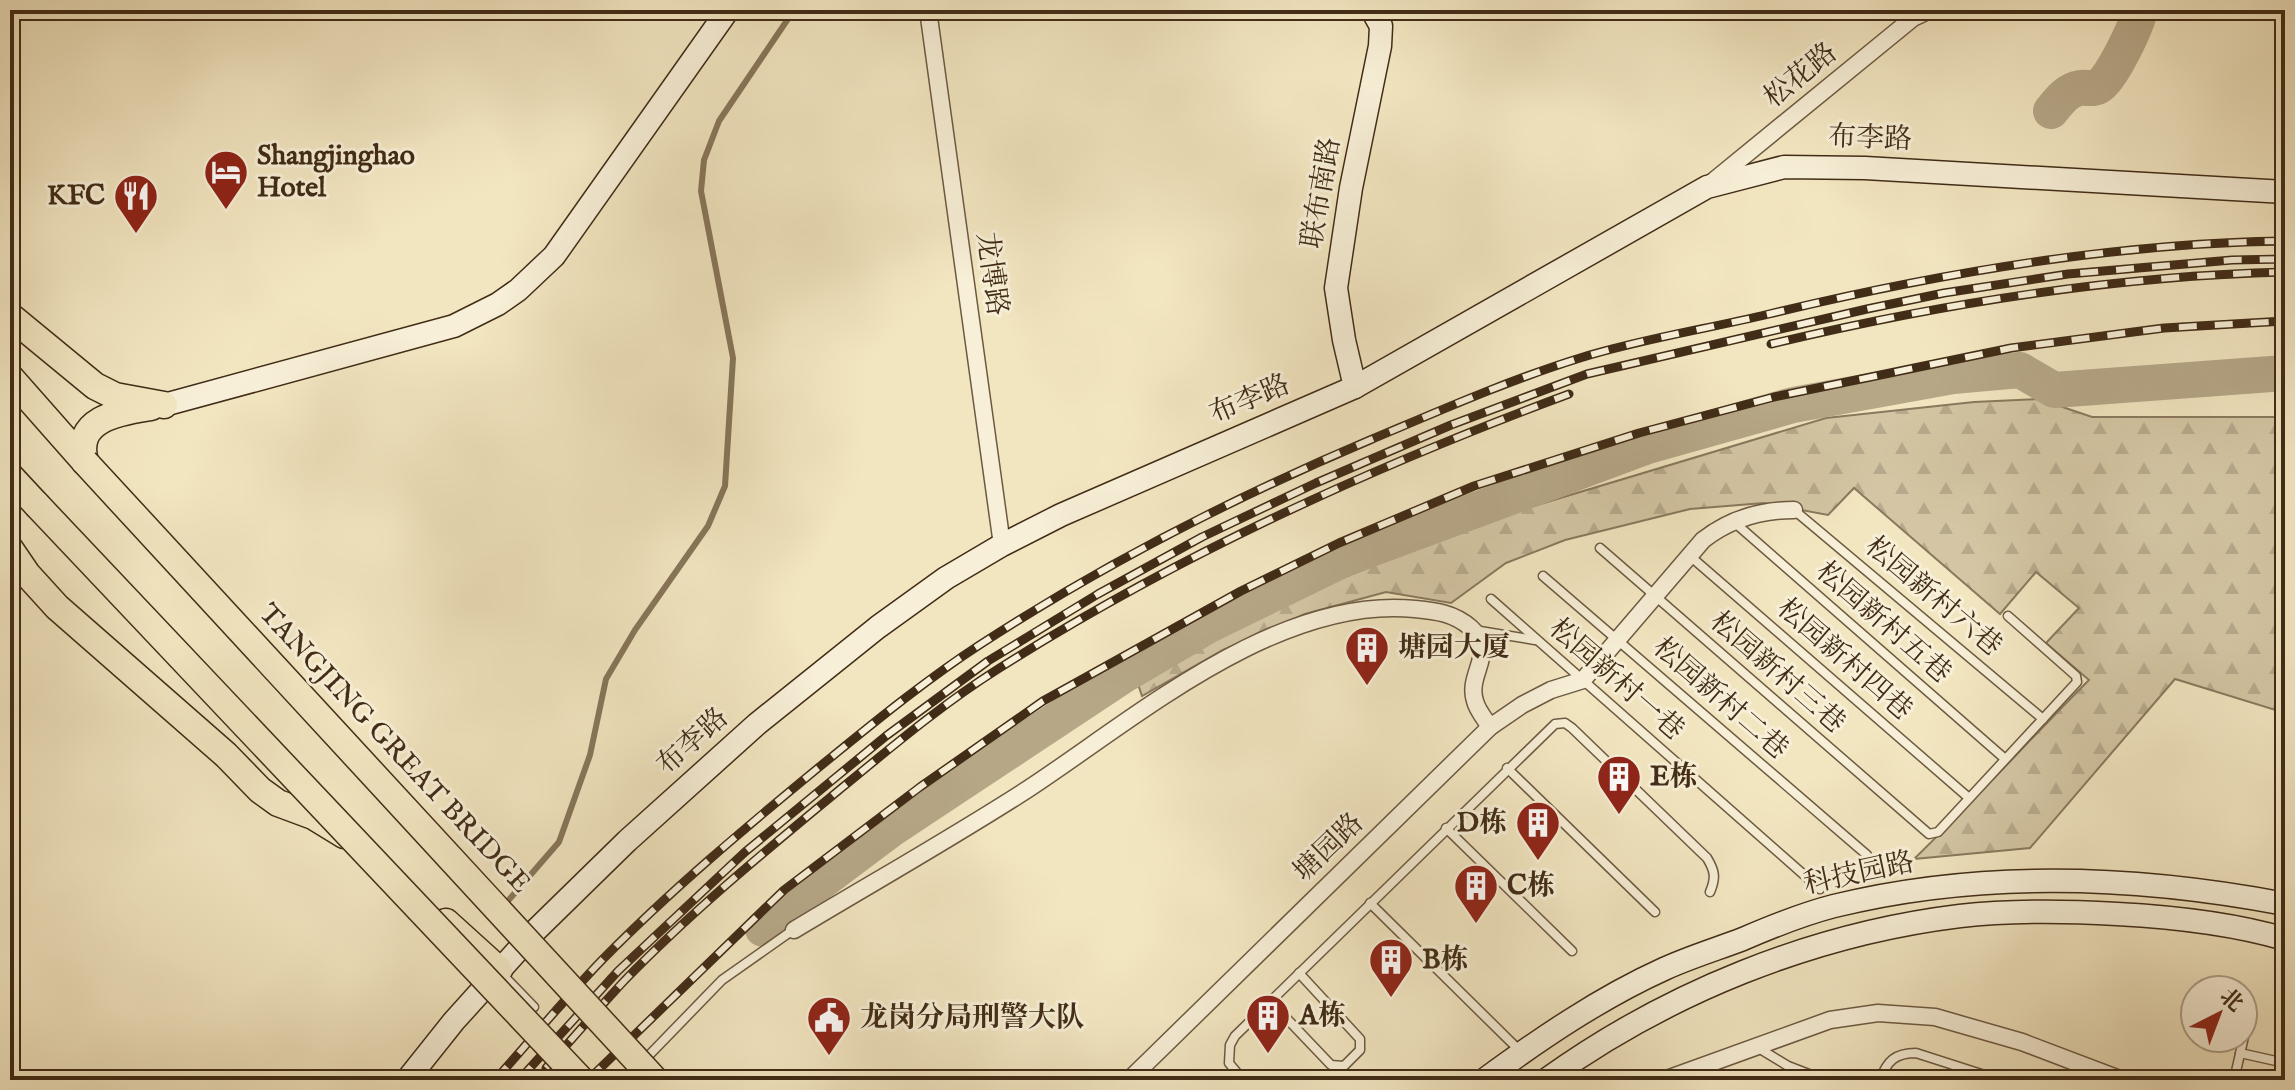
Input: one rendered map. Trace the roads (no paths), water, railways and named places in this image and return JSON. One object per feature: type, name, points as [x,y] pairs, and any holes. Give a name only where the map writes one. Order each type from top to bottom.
[{"type":"main road","points":[[85,462],[83,446],[87,434],[104,417],[164,405],[454,326],[518,290],[537,274],[569,237],[728,10]]},
{"type":"main road","name":"联布南路","points":[[1355,387],[1336,288],[1351,188],[1380,46],[1381,26],[1372,10]]},
{"type":"main road","name":"布李路","points":[[407,1080],[499,970],[578,888],[757,724],[878,627],[946,578],[1002,545],[1123,486],[1355,387],[1707,187],[1784,167],[1865,168],[2285,192]]},
{"type":"main road","points":[[10,316],[95,386],[115,396],[164,405]]},
{"type":"main road","name":"TANGJING GREAT BRIDGE","points":[[10,377],[655,1080]]},
{"type":"main road","points":[[10,476],[595,1078]]},
{"type":"main road","points":[[10,549],[27,574],[57,607],[226,755],[260,790],[278,803],[329,824],[367,851],[499,970]]},
{"type":"main road","name":"科技园路","points":[[1484,1080],[1582,1013],[1664,969],[1785,921],[1860,900],[1982,884],[2075,882],[2191,888],[2285,904]]},
{"type":"main road","points":[[1546,1080],[1653,1015],[1735,975],[1798,951],[1929,922],[2007,912],[2137,915],[2195,921],[2285,939]]},
{"type":"street","name":"龙博路","points":[[928,10],[1002,545]]},
{"type":"street","name":"松花路","points":[[1707,187],[1913,18],[1930,10]]},
{"type":"street","points":[[1583,680],[1703,540],[1740,517],[1794,510]]},
{"type":"street","points":[[794,930],[1027,789],[1202,672],[1269,637],[1343,613],[1387,606],[1442,611],[1473,629],[1482,640],[1482,653],[1474,681],[1474,700],[1490,727]]},
{"type":"street","name":"塘园路","points":[[1129,1080],[1490,727],[1551,690],[1583,680]]},
{"type":"street","points":[[1664,1080],[1830,1020],[1878,1013],[1923,1016],[2022,1042],[2122,1080]]},
{"type":"lane","name":"松园新村六巷","points":[[1794,510],[2043,719]]},
{"type":"lane","name":"松园新村五巷","points":[[1733,521],[2004,758]]},
{"type":"lane","name":"松园新村三巷","points":[[1600,548],[1924,831],[1929,834],[1938,832],[1969,798]]},
{"type":"lane","name":"松园新村四巷","points":[[1690,556],[1969,798]]},
{"type":"lane","name":"松园新村二巷","points":[[1543,576],[1867,855]]},
{"type":"lane","name":"松园新村一巷","points":[[1491,599],[1820,889]]},
{"type":"lane","points":[[1969,798],[2077,682],[2076,676],[2008,616]]},
{"type":"lane","points":[[1473,629],[1537,640]]},
{"type":"lane","points":[[1243,1080],[1229,1063],[1230,1045],[1235,1036],[1555,724],[1565,723],[1707,858],[1714,869],[1710,892]]},
{"type":"lane","points":[[1507,768],[1655,912]]},
{"type":"lane","points":[[1446,828],[1572,951]]},
{"type":"lane","points":[[1370,903],[1522,1054]]},
{"type":"lane","points":[[625,1080],[722,980],[794,930]]},
{"type":"lane","points":[[499,970],[534,1007]]},
{"type":"lane","points":[[1270,1001],[1331,1065],[1344,1066],[1360,1050],[1360,1039],[1299,973]]},
{"type":"lane","points":[[1756,1047],[1788,1066],[1824,1080]]},
{"type":"lane","points":[[1880,1080],[1892,1058],[1903,1053],[1916,1053],[2000,1080]]},
{"type":"lane","points":[[2234,1080],[2240,1054]]},
{"type":"lane","points":[[2244,1054],[2285,1063]]},
{"type":"waterway","points":[[507,902],[559,842],[590,755],[606,679],[635,630],[708,526],[725,486],[733,358],[701,191],[704,160],[719,121],[794,10]]},
{"type":"waterway","points":[[2051,111],[2071,91],[2096,87],[2104,82],[2123,51],[2140,10]]},
{"type":"waterway","points":[[763,929],[890,830],[1124,675],[1209,625],[1344,559],[1648,446],[1793,405],[1953,376],[2020,370],[2054,390],[2285,373]]},
{"type":"railway","points":[[495,1080],[590,973],[655,908],[763,813],[898,704],[981,644],[1075,586],[1171,533],[1270,485],[1501,386],[1627,345],[1896,286],[2025,263],[2156,248],[2285,241]]},
{"type":"railway","points":[[519,1080],[618,971],[745,852],[886,736],[988,661],[1098,594],[1202,537],[1316,483],[1451,425],[1587,374],[1867,309],[1944,293],[2068,274],[2232,260],[2285,259]]},
{"type":"railway","points":[[1771,344],[1898,316],[2026,294],[2155,279],[2285,272]]},
{"type":"railway","points":[[588,1080],[784,890],[920,787],[1043,701],[1241,591],[1339,543],[1474,486],[1639,433],[1774,397],[2011,348],[2164,328],[2285,321]]},
{"type":"railway","points":[[546,1068],[625,980],[704,904],[882,755],[978,682],[1135,588],[1276,516],[1421,452],[1569,394]]},
{"type":"place","name":"Shangjinghao Hotel","points":[[226,211]]},
{"type":"place","name":"KFC","points":[[136,235]]},
{"type":"place","name":"塘园大厦","points":[[1367,687]]},
{"type":"place","name":"E栋","points":[[1619,816]]},
{"type":"place","name":"D栋","points":[[1538,862]]},
{"type":"place","name":"C栋","points":[[1476,925]]},
{"type":"place","name":"B栋","points":[[1391,999]]},
{"type":"place","name":"A栋","points":[[1268,1055]]},
{"type":"place","name":"龙岗分局刑警大队","points":[[829,1057]]}]
